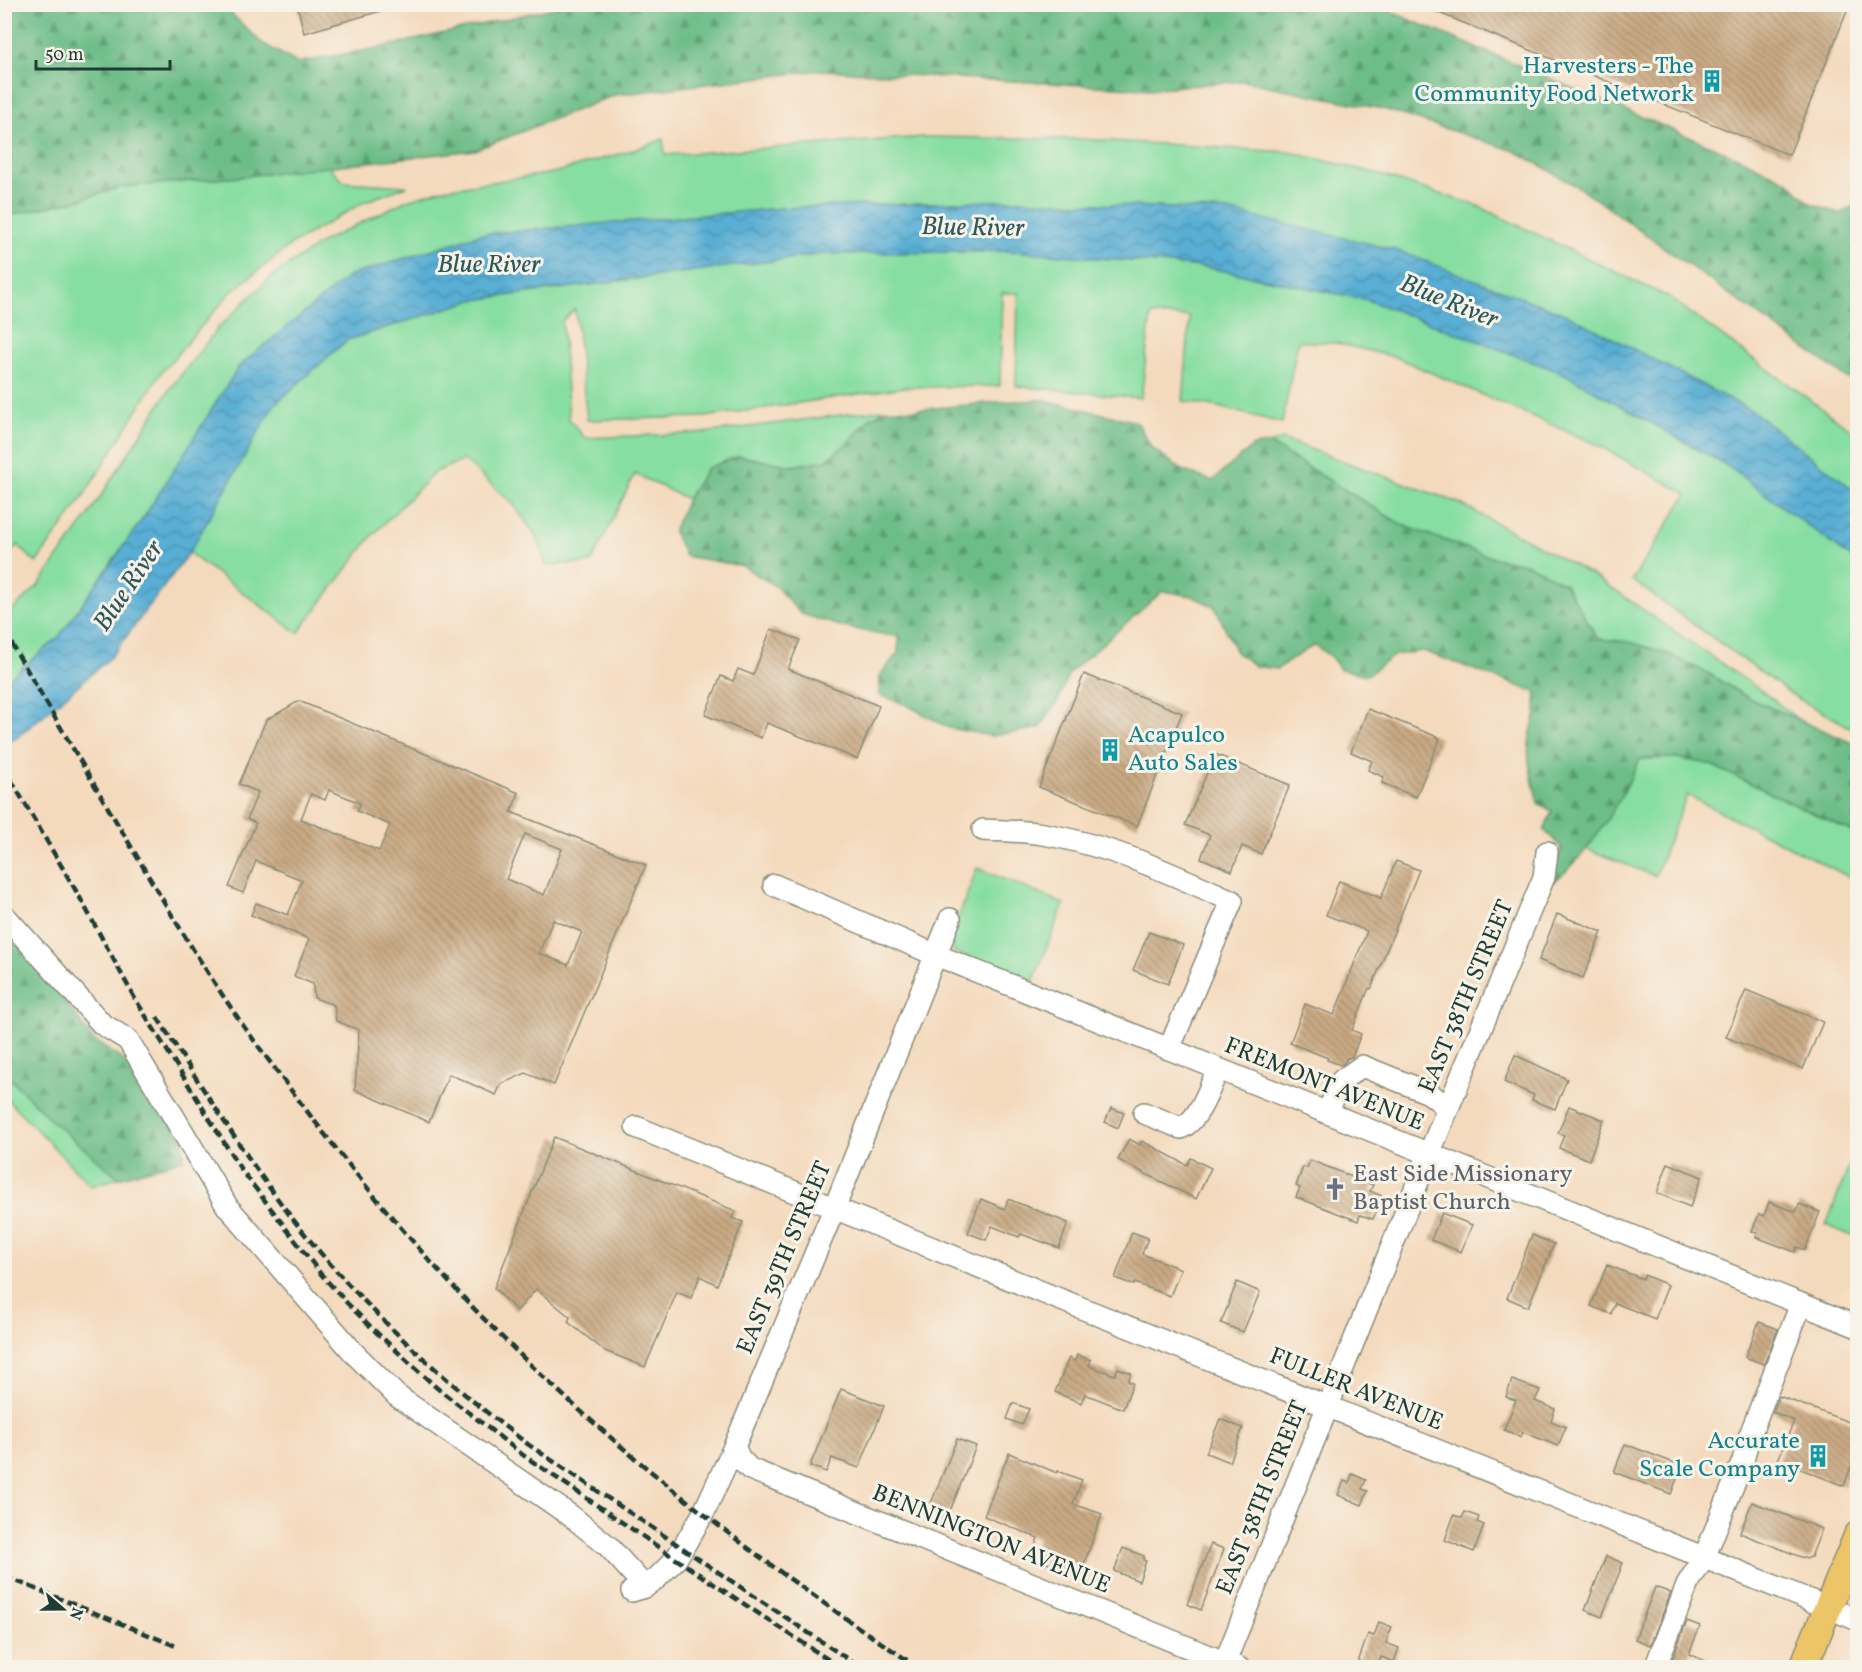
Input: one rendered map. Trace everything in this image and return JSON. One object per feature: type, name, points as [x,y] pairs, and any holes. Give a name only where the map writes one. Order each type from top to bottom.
[{"type":"main road","points":[[1803,1668],[1857,1535]]},
{"type":"street","points":[[983,830],[1042,834],[1092,845],[1167,871],[1232,901],[1169,1049]]},
{"type":"street","name":"EAST 38TH STREET","points":[[1232,1665],[1328,1405],[1544,877],[1547,852]]},
{"type":"street","name":"FREMONT AVENUE","points":[[774,885],[936,955],[1857,1327]]},
{"type":"street","name":"EAST 39TH STREET","points":[[4,915],[9,917],[102,1024],[128,1040],[227,1206],[354,1353],[397,1396],[586,1528],[608,1546],[638,1589],[657,1578],[676,1559],[703,1514],[734,1447],[834,1209],[950,919]]},
{"type":"street","points":[[1327,1113],[1342,1080],[1362,1066],[1429,1093],[1448,1108]]},
{"type":"street","points":[[1144,1113],[1181,1128],[1188,1125],[1194,1118],[1218,1069]]},
{"type":"street","name":"FULLER AVENUE","points":[[636,1127],[834,1209],[1328,1405],[1857,1620]]},
{"type":"street","points":[[1655,1668],[1688,1583],[1704,1558],[1743,1461],[1748,1440],[1801,1304]]},
{"type":"street","name":"BENNINGTON AVENUE","points":[[734,1447],[740,1459],[750,1469],[1232,1665]]},
{"type":"green space","points":[[570,4],[1375,5],[1744,160],[1789,182],[1810,203],[1840,214],[1857,204],[1857,385],[1580,188],[1515,151],[1387,110],[1243,81],[1149,89],[822,70],[615,95],[475,150],[238,177],[122,187],[74,201],[5,216],[5,5],[222,5],[262,43],[297,63],[388,46]]},
{"type":"green space","points":[[924,137],[1081,139],[1290,152],[1371,172],[1478,206],[1668,297],[1857,434],[1857,492],[1752,411],[1229,211],[1017,200],[783,208],[481,234],[349,276],[144,517],[58,638],[5,682],[5,617],[38,586],[90,513],[169,390],[219,327],[271,277],[324,241],[407,200],[443,189],[553,173],[637,149],[663,139],[665,155]]},
{"type":"green space","points":[[329,166],[344,182],[407,186],[364,202],[292,244],[231,292],[160,374],[79,503],[36,563],[18,545],[5,557],[5,216],[74,201],[122,187]]},
{"type":"green space","points":[[1016,251],[1205,267],[1368,300],[1565,374],[1729,467],[1857,562],[1857,731],[1797,698],[1632,580],[1687,494],[1596,444],[1395,357],[1336,343],[1298,341],[1282,423],[1214,406],[1183,401],[1190,317],[1151,315],[1141,398],[1016,386],[1018,293],[1002,293],[1000,386],[906,387],[705,417],[587,420],[575,309],[562,321],[569,419],[585,438],[703,433],[887,409],[870,418],[847,444],[826,460],[792,466],[739,456],[707,468],[687,499],[635,474],[591,563],[546,565],[537,537],[513,504],[464,460],[435,472],[372,536],[298,633],[189,553],[274,405],[347,340],[473,300],[823,254]]},
{"type":"green space","points":[[1044,400],[1137,422],[1151,447],[1182,470],[1212,481],[1253,446],[1270,444],[1402,525],[1491,557],[1529,565],[1565,584],[1598,639],[1629,642],[1666,653],[1709,674],[1748,698],[1857,745],[1857,834],[1709,764],[1677,758],[1640,759],[1614,809],[1591,844],[1565,872],[1551,883],[1561,847],[1544,830],[1552,811],[1538,803],[1529,765],[1528,750],[1536,707],[1535,692],[1423,651],[1395,655],[1367,675],[1340,669],[1331,657],[1314,645],[1277,669],[1255,666],[1236,652],[1215,607],[1192,596],[1163,591],[1069,673],[1058,701],[1040,728],[992,736],[949,728],[907,705],[879,695],[880,675],[898,653],[899,637],[847,628],[801,614],[775,586],[743,566],[685,556],[673,531],[687,499],[707,468],[739,456],[792,466],[826,460],[847,444],[870,418],[887,409],[913,410]]},
{"type":"green space","points":[[1282,439],[1459,503],[1592,575],[1766,694],[1800,721],[1748,698],[1709,674],[1666,653],[1629,642],[1598,639],[1565,584],[1529,565],[1491,557],[1402,525],[1270,444]]},
{"type":"green space","points":[[1677,758],[1709,764],[1857,834],[1857,881],[1687,795],[1655,876],[1587,849],[1625,790],[1640,759]]},
{"type":"green space","points":[[977,868],[1064,904],[1033,982],[954,952],[950,940]]},
{"type":"green space","points":[[4,940],[22,946],[44,968],[65,1002],[93,1039],[127,1063],[153,1092],[183,1141],[184,1159],[119,1178],[53,1122],[5,1073]]},
{"type":"green space","points":[[4,1073],[53,1122],[119,1178],[91,1186],[5,1097]]},
{"type":"green space","points":[[1857,1146],[1857,1238],[1826,1225]]},
{"type":"water","name":"Blue River","points":[[1017,200],[1229,211],[1396,250],[1570,316],[1752,411],[1857,492],[1857,562],[1729,467],[1565,374],[1368,300],[1205,267],[1016,251],[823,254],[473,300],[347,340],[274,405],[189,553],[111,657],[18,737],[5,745],[5,682],[58,638],[144,517],[239,366],[349,276],[481,234],[783,208]]},
{"type":"building","points":[[297,4],[388,4],[388,9],[304,33]]},
{"type":"building","name":"Harvesters - The Community Food Network","points":[[1417,4],[1850,4],[1789,155]]},
{"type":"building","points":[[771,629],[800,640],[788,669],[879,706],[857,759],[767,723],[761,738],[705,715],[721,676],[733,681],[738,669],[753,675]]},
{"type":"building","name":"Acapulco Auto Sales","points":[[1084,674],[1182,713],[1137,826],[1039,787]]},
{"type":"building","points":[[299,701],[519,793],[511,812],[646,865],[554,1085],[526,1073],[501,1084],[496,1095],[449,1074],[429,1122],[355,1090],[359,1030],[336,1021],[334,1005],[314,998],[313,984],[294,976],[309,939],[251,915],[256,903],[288,915],[302,880],[256,861],[243,893],[229,887],[256,823],[247,819],[258,792],[239,784],[266,720]],"holes":[[[329,790],[360,803],[357,811],[390,825],[379,851],[301,819],[311,794],[325,800]],[[525,834],[562,849],[544,895],[506,879]],[[553,920],[582,932],[568,965],[539,953]]]},
{"type":"building","points":[[1368,709],[1440,738],[1416,797],[1382,783],[1384,777],[1368,770],[1372,761],[1351,752]]},
{"type":"building","points":[[1215,754],[1290,785],[1261,854],[1242,846],[1232,871],[1201,858],[1210,835],[1185,825]]},
{"type":"building","points":[[1396,861],[1419,870],[1352,1030],[1361,1034],[1352,1057],[1347,1058],[1341,1065],[1290,1043],[1305,1004],[1334,1015],[1367,931],[1326,915],[1339,881],[1381,898]]},
{"type":"building","points":[[1557,914],[1602,932],[1583,978],[1539,960]]},
{"type":"building","points":[[1149,932],[1183,945],[1168,984],[1133,970]]},
{"type":"building","points":[[1746,990],[1823,1022],[1803,1069],[1726,1037]]},
{"type":"building","points":[[1515,1055],[1567,1079],[1555,1109],[1532,1100],[1534,1095],[1504,1082]]},
{"type":"building","points":[[1569,1106],[1604,1120],[1589,1160],[1559,1148],[1564,1135],[1558,1133]]},
{"type":"building","points":[[1111,1108],[1124,1113],[1118,1128],[1105,1122]]},
{"type":"building","points":[[554,1137],[736,1211],[732,1218],[743,1222],[717,1285],[700,1276],[691,1298],[677,1292],[645,1367],[605,1351],[568,1322],[570,1317],[536,1289],[517,1311],[494,1288]]},
{"type":"building","points":[[1129,1139],[1140,1145],[1142,1141],[1187,1165],[1191,1158],[1211,1168],[1196,1199],[1118,1160]]},
{"type":"building","name":"East Side Missionary Baptist Church","points":[[1310,1160],[1373,1185],[1370,1191],[1382,1196],[1373,1219],[1360,1215],[1358,1221],[1296,1197],[1300,1188],[1296,1186],[1303,1167],[1307,1168]]},
{"type":"building","points":[[1668,1163],[1702,1177],[1690,1207],[1657,1193]]},
{"type":"building","points":[[981,1199],[1005,1209],[1008,1199],[1068,1223],[1059,1248],[1021,1234],[1019,1237],[992,1226],[986,1240],[968,1233]]},
{"type":"building","points":[[1769,1202],[1796,1212],[1799,1204],[1820,1212],[1805,1250],[1797,1247],[1795,1252],[1756,1237],[1758,1233],[1752,1231],[1759,1214],[1764,1216]]},
{"type":"building","points":[[1442,1213],[1472,1225],[1461,1252],[1431,1240]]},
{"type":"building","points":[[1132,1232],[1148,1238],[1142,1254],[1181,1269],[1170,1296],[1115,1278]]},
{"type":"building","points":[[1532,1235],[1554,1244],[1528,1307],[1507,1298]]},
{"type":"building","points":[[1607,1265],[1643,1279],[1644,1275],[1668,1285],[1655,1319],[1615,1303],[1611,1314],[1591,1306]]},
{"type":"building","points":[[1237,1282],[1260,1292],[1243,1332],[1221,1323]]},
{"type":"building","points":[[1759,1322],[1778,1329],[1764,1364],[1745,1357]]},
{"type":"building","points":[[1077,1355],[1091,1360],[1089,1366],[1115,1375],[1118,1368],[1131,1373],[1128,1381],[1133,1383],[1123,1409],[1085,1394],[1081,1403],[1055,1392],[1069,1358],[1075,1361]]},
{"type":"building","points":[[1512,1380],[1540,1390],[1535,1401],[1555,1409],[1551,1421],[1566,1427],[1558,1446],[1523,1432],[1521,1437],[1504,1430],[1516,1400],[1506,1397]]},
{"type":"building","points":[[841,1389],[884,1406],[859,1468],[832,1458],[826,1472],[810,1466]]},
{"type":"building","name":"Accurate Scale Company","points":[[1779,1396],[1857,1425],[1857,1451],[1844,1486],[1778,1460],[1794,1421],[1773,1412]]},
{"type":"building","points":[[1013,1403],[1029,1409],[1022,1425],[1007,1419]]},
{"type":"building","points":[[1220,1419],[1243,1428],[1230,1462],[1206,1453]]},
{"type":"building","points":[[957,1439],[976,1446],[946,1521],[927,1513]]},
{"type":"building","points":[[1625,1444],[1682,1466],[1671,1494],[1614,1472]]},
{"type":"building","points":[[1009,1453],[1057,1473],[1058,1471],[1082,1480],[1073,1504],[1102,1514],[1080,1575],[1031,1557],[1038,1538],[984,1516]]},
{"type":"building","points":[[1352,1474],[1366,1480],[1362,1489],[1368,1491],[1362,1505],[1338,1495],[1344,1481],[1349,1483]]},
{"type":"building","points":[[1752,1502],[1822,1529],[1811,1557],[1806,1559],[1740,1533]]},
{"type":"building","points":[[1465,1512],[1479,1517],[1477,1522],[1484,1525],[1474,1552],[1445,1540],[1454,1515],[1462,1518]]},
{"type":"building","points":[[1211,1544],[1224,1549],[1201,1610],[1187,1604]]},
{"type":"building","points":[[1123,1548],[1144,1556],[1143,1560],[1146,1561],[1139,1581],[1114,1571]]},
{"type":"building","points":[[1606,1556],[1623,1563],[1602,1617],[1585,1610]]},
{"type":"building","points":[[1655,1587],[1671,1593],[1650,1645],[1635,1639]]},
{"type":"building","points":[[1687,1621],[1700,1626],[1689,1654],[1722,1668],[1669,1668]]},
{"type":"building","points":[[1379,1622],[1392,1627],[1386,1643],[1399,1648],[1394,1662],[1381,1657],[1377,1668],[1356,1668],[1368,1634],[1374,1636]]},
{"type":"railway","points":[[4,631],[171,913],[229,1005],[332,1144],[425,1256],[540,1374],[643,1465],[750,1550],[919,1668]]},
{"type":"railway","points":[[4,768],[79,896],[134,997],[240,1168],[320,1273],[347,1303],[437,1388],[523,1455],[841,1668]]},
{"type":"railway","points":[[157,1017],[239,1144],[292,1218],[345,1281],[433,1367],[529,1445],[861,1668]]},
{"type":"railway","points":[[4,1576],[176,1646]]},
{"type":"place","name":"Harvesters - The Community Food Network","points":[[1712,81]]},
{"type":"place","name":"Acapulco Auto Sales","points":[[1110,750]]},
{"type":"place","name":"East Side Missionary Baptist Church","points":[[1335,1189]]},
{"type":"place","name":"Accurate Scale Company","points":[[1818,1456]]}]
